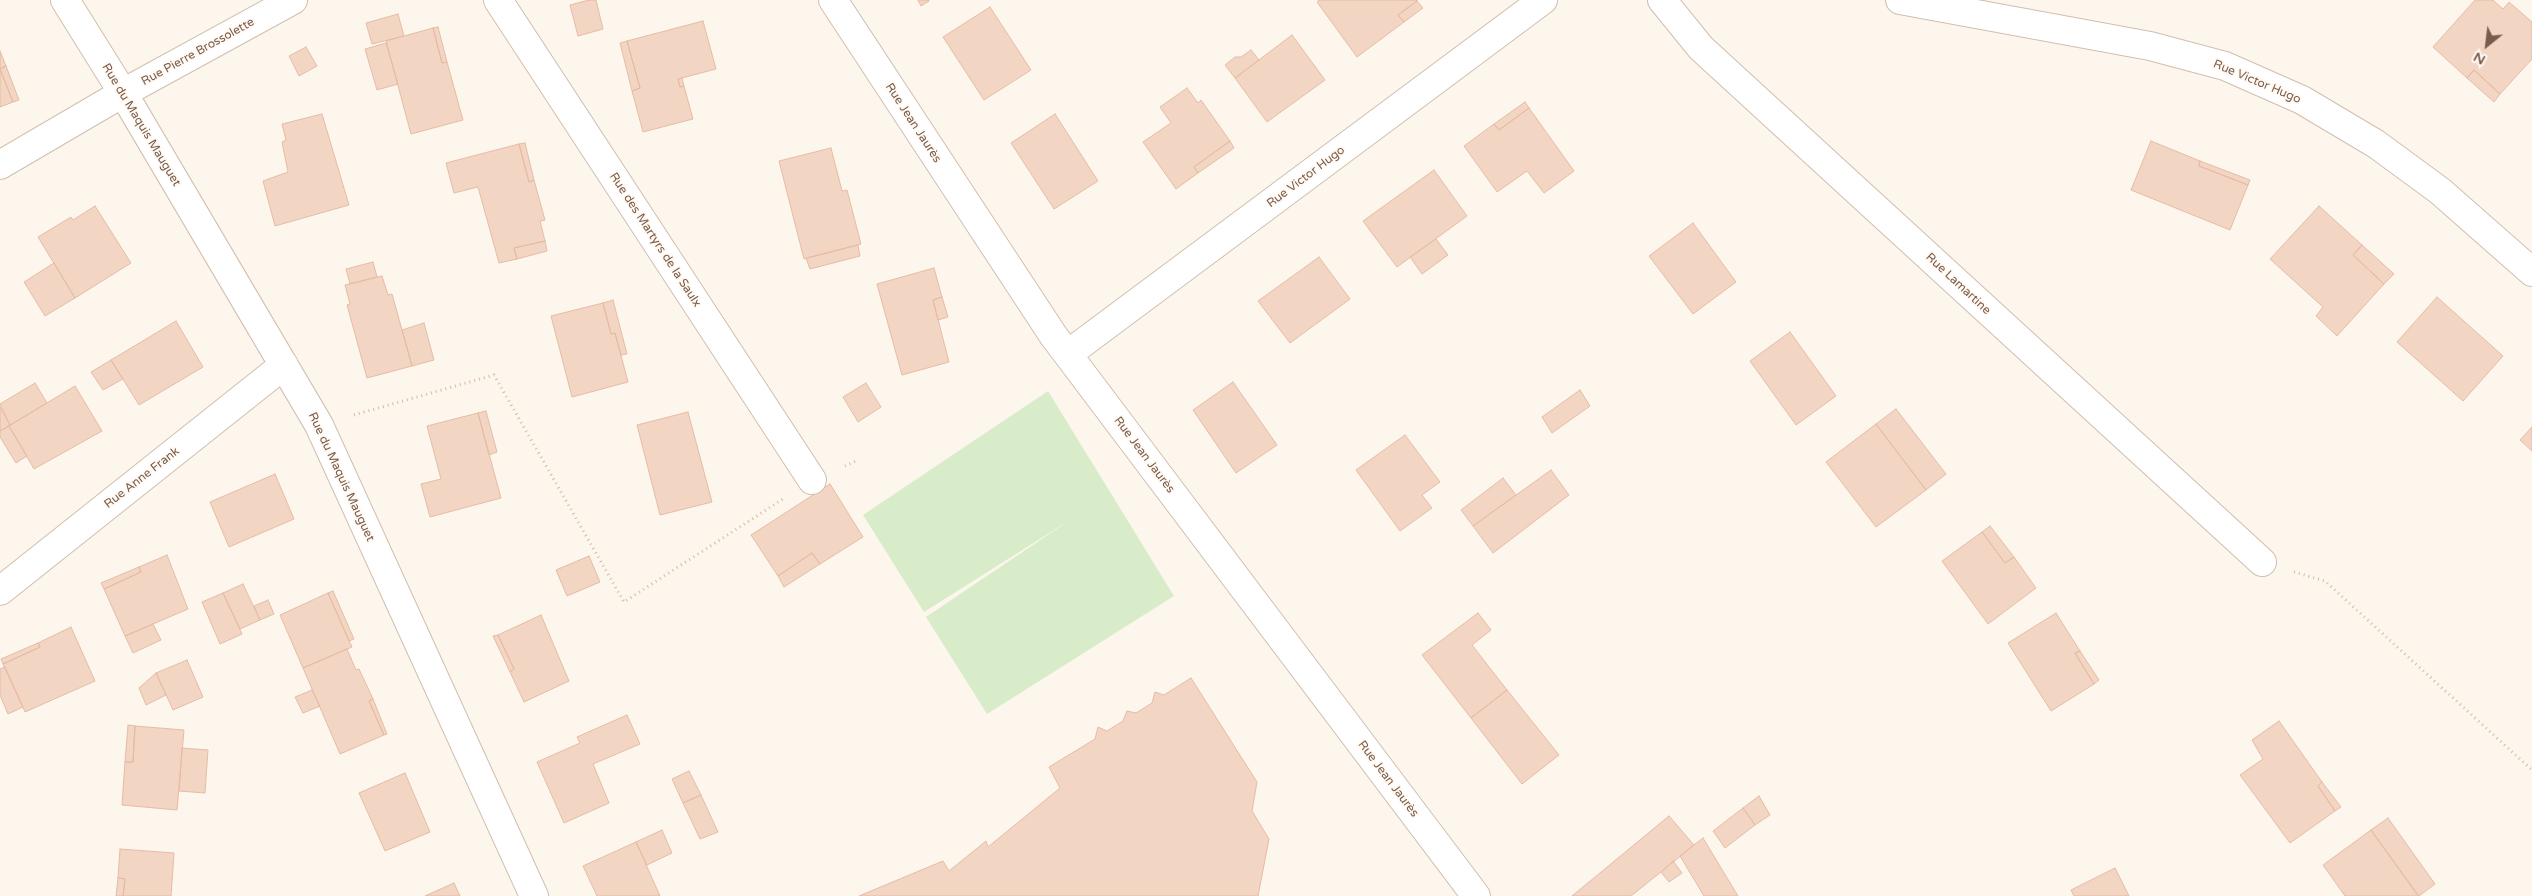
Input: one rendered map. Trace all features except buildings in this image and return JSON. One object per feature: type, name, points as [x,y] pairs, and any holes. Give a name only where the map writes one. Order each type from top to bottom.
[{"type":"street","name":"Rue du Maquis Mauguet","points":[[64,0],[124,93],[319,425],[534,896]]},
{"type":"street","name":"Rue Pierre Brossolette","points":[[0,165],[124,93],[292,0]]},
{"type":"street","name":"Rue des Martyrs de la Saulx","points":[[498,0],[812,480]]},
{"type":"street","name":"Rue Jean Jaurès","points":[[833,0],[1068,354],[1476,896]]},
{"type":"street","name":"Rue Victor Hugo","points":[[1068,354],[1543,0]]},
{"type":"street","name":"Rue Lamartine","points":[[1662,0],[1701,48],[2262,562]]},
{"type":"street","name":"Rue Victor Hugo","points":[[1900,0],[2150,46],[2234,70],[2302,100],[2376,144],[2440,191],[2532,272]]},
{"type":"street","name":"Rue Anne Frank","points":[[0,590],[284,365]]},
{"type":"path","points":[[319,425],[494,375],[624,602],[812,480],[856,461]]},
{"type":"path","points":[[2262,562],[2325,581],[2532,770]]},
{"type":"green space","points":[[1048,391],[1174,596],[987,714],[926,617],[1070,520],[924,612],[863,515]]}]
